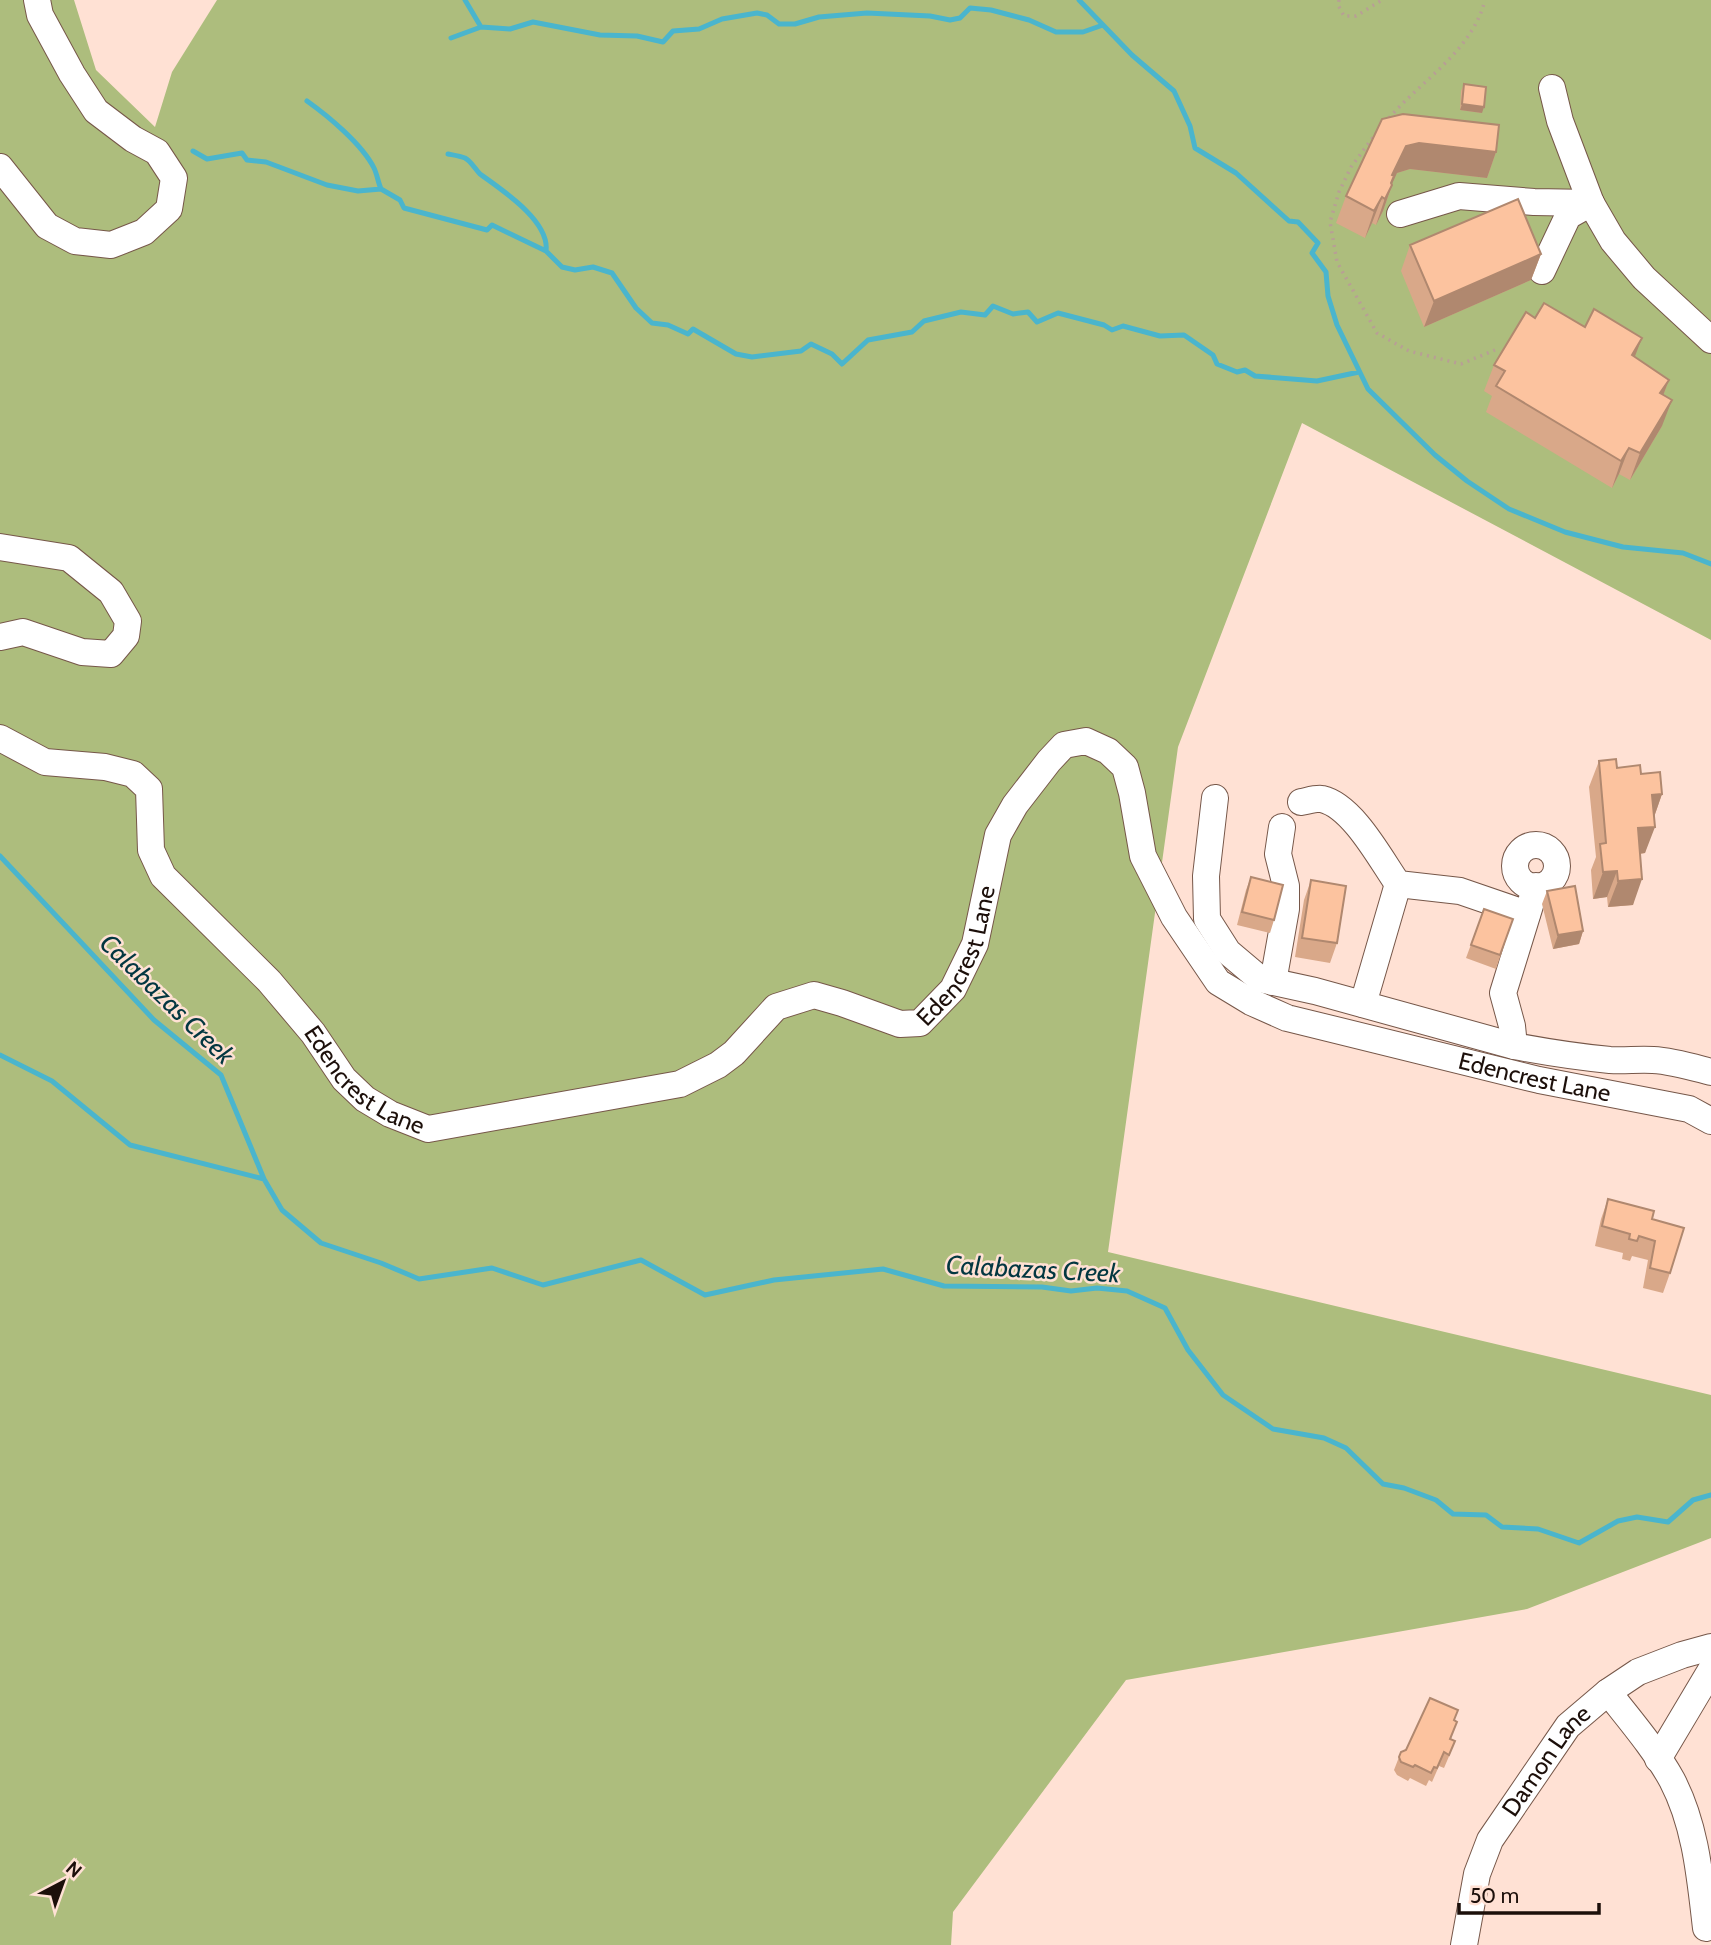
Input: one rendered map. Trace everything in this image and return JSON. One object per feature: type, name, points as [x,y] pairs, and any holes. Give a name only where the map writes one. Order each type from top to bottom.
[{"type":"street","points":[[0,167],[47,226],[75,241],[111,246],[144,232],[169,209],[174,178],[157,152],[133,139],[96,111],[40,15],[37,0]]},
{"type":"street","points":[[1552,88],[1560,121],[1591,203],[1613,241],[1644,278],[1711,340]]},
{"type":"street","points":[[1400,214],[1459,196],[1591,203]]},
{"type":"street","points":[[1542,271],[1568,216],[1591,203]]},
{"type":"street","points":[[0,547],[69,558],[111,592],[128,621],[126,636],[111,654],[82,652],[23,632],[0,637]]},
{"type":"street","name":"Edencrest Lane","points":[[0,738],[44,762],[105,767],[133,774],[149,789],[151,850],[163,876],[269,981],[313,1033],[344,1079],[365,1099],[390,1114],[428,1129],[680,1084],[718,1065],[734,1053],[776,1007],[814,995],[900,1024],[920,1023],[953,989],[975,944],[998,835],[1015,805],[1064,745],[1086,741],[1108,751],[1125,767],[1143,856],[1174,917],[1217,982],[1251,1002],[1287,1018],[1539,1080],[1689,1108],[1711,1121]]},
{"type":"street","points":[[1215,798],[1206,876],[1207,919],[1228,952],[1260,979],[1514,1046],[1553,1054],[1611,1060],[1676,1062],[1711,1072]]},
{"type":"street","points":[[1301,802],[1321,799],[1337,805],[1367,838],[1398,884],[1460,891],[1527,914]]},
{"type":"street","points":[[1273,982],[1286,909],[1286,886],[1278,854],[1282,827]]},
{"type":"street","points":[[1363,1004],[1398,884]]},
{"type":"street","points":[[1514,1046],[1512,1026],[1503,993],[1535,886]]},
{"type":"street","name":"Damon Lane","points":[[1464,1945],[1477,1874],[1490,1840],[1568,1726],[1608,1692],[1638,1672],[1711,1647]]},
{"type":"street","points":[[1658,1759],[1711,1670]]},
{"type":"street","points":[[1608,1692],[1672,1780],[1688,1820],[1698,1858],[1706,1927]]},
{"type":"path","points":[[1339,0],[1338,5],[1344,16],[1356,16],[1382,0]]},
{"type":"green space","points":[[0,0],[74,0],[96,70],[155,127],[172,72],[217,0],[1711,0],[1711,640],[1302,423],[1178,747],[1108,1252],[1711,1395],[1711,1538],[1527,1609],[1126,1680],[953,1912],[951,1945],[0,1945]]},
{"type":"building","points":[[1464,84],[1486,87],[1484,107],[1462,104]]},
{"type":"building","points":[[1403,114],[1499,125],[1496,152],[1419,143],[1406,146],[1392,175],[1392,185],[1385,199],[1382,197],[1374,211],[1346,196],[1382,119]]},
{"type":"building","points":[[1518,199],[1541,254],[1434,301],[1410,245]]},
{"type":"building","points":[[1544,303],[1585,327],[1594,309],[1642,338],[1632,355],[1669,380],[1660,393],[1672,400],[1640,453],[1629,448],[1621,461],[1496,386],[1505,371],[1494,365],[1526,312],[1535,318]]},
{"type":"building","points":[[1616,759],[1617,768],[1640,765],[1641,774],[1660,772],[1662,794],[1652,795],[1655,827],[1638,828],[1642,879],[1618,881],[1617,871],[1603,872],[1600,844],[1606,843],[1599,761]]},
{"type":"building","points":[[1251,877],[1283,885],[1274,920],[1242,912]]},
{"type":"building","points":[[1311,880],[1346,886],[1337,943],[1302,938]]},
{"type":"building","points":[[1575,886],[1583,931],[1558,935],[1547,891]]},
{"type":"building","points":[[1484,909],[1513,919],[1500,955],[1471,945]]},
{"type":"building","points":[[1608,1199],[1654,1211],[1652,1219],[1684,1228],[1670,1273],[1650,1268],[1655,1241],[1639,1236],[1637,1241],[1629,1239],[1630,1234],[1602,1226]]},
{"type":"building","points":[[1430,1698],[1458,1710],[1454,1720],[1457,1722],[1450,1739],[1455,1741],[1449,1755],[1444,1752],[1437,1768],[1434,1767],[1431,1773],[1401,1762],[1399,1757],[1401,1752],[1406,1750]]},
{"type":"waterway","points":[[465,0],[481,27],[510,29],[533,22],[600,35],[637,36],[663,42],[673,31],[699,29],[722,19],[757,13],[767,15],[779,24],[795,24],[819,17],[867,13],[930,16],[950,20],[960,18],[970,8],[991,10],[1029,20],[1056,32],[1083,32],[1103,25]]},
{"type":"waterway","points":[[1079,0],[1132,55],[1174,91],[1190,126],[1195,148],[1236,173],[1289,221],[1298,222],[1318,243],[1312,253],[1326,272],[1328,296],[1337,325],[1368,389],[1435,455],[1467,481],[1509,509],[1565,532],[1623,547],[1683,553],[1711,564]]},
{"type":"waterway","points":[[451,38],[481,27]]},
{"type":"waterway","points":[[307,101],[334,122],[369,159],[381,189]]},
{"type":"waterway","points":[[193,151],[207,159],[242,153],[247,160],[266,162],[327,185],[358,191],[381,189],[400,200],[404,208],[487,230],[492,225],[546,251],[562,267],[575,270],[593,267],[612,273],[636,308],[652,323],[668,325],[688,334],[693,329],[736,354],[752,357],[801,351],[811,344],[832,354],[842,364],[868,340],[912,332],[924,321],[961,312],[985,315],[993,306],[1013,314],[1028,312],[1037,322],[1058,313],[1104,325],[1112,330],[1123,326],[1160,336],[1184,335],[1213,355],[1217,364],[1237,372],[1245,370],[1255,376],[1317,381],[1359,372]]},
{"type":"waterway","points":[[448,154],[467,159],[480,174],[523,207],[540,229],[546,251]]},
{"type":"waterway","name":"Calabazas Creek","points":[[0,856],[154,1020],[221,1075],[264,1179],[282,1210],[321,1243],[419,1279],[492,1268],[543,1285],[641,1260],[705,1295],[774,1280],[883,1269],[944,1286],[1042,1287],[1071,1291],[1097,1288],[1127,1291],[1165,1308],[1188,1350],[1223,1395],[1273,1429],[1324,1438],[1346,1448],[1383,1484],[1404,1488],[1436,1500],[1453,1514],[1486,1515],[1502,1527],[1538,1529],[1579,1543],[1618,1521],[1637,1517],[1668,1522],[1693,1500],[1711,1495]]},
{"type":"waterway","points":[[0,1055],[52,1081],[130,1145],[264,1179]]}]
